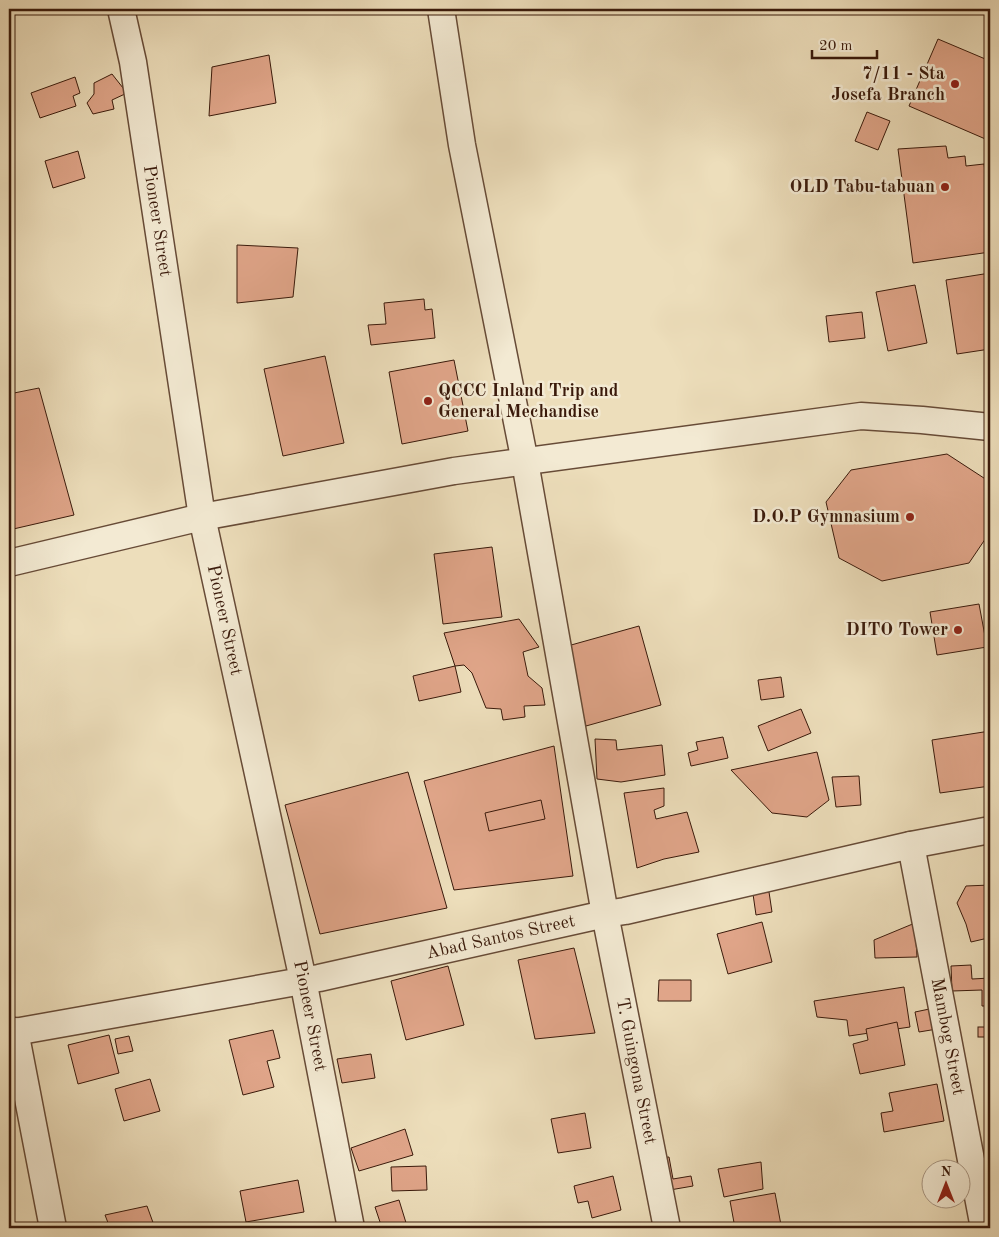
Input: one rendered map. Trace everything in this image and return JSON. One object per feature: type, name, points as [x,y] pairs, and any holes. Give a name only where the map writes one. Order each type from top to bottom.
[{"type":"street","name":"Pioneer Street","points":[[121,9],[133,62],[202,517],[303,980],[351,1228]]},
{"type":"street","name":"T. Guingona Street","points":[[441,9],[462,145],[525,462],[605,914],[667,1228]]},
{"type":"street","points":[[9,562],[202,517],[454,471],[861,416],[990,427]]},
{"type":"street","name":"Abad Santos Street","points":[[12,1032],[319,978],[625,911],[911,845],[990,830]]},
{"type":"street","name":"Mambog Street","points":[[911,845],[984,1228]]},
{"type":"street","points":[[12,1032],[53,1228]]},
{"type":"building","name":"7/11 - Sta Josefa Branch","points":[[938,39],[990,61],[990,141],[909,106]]},
{"type":"building","points":[[269,55],[276,103],[209,116],[212,67]]},
{"type":"building","points":[[112,74],[127,93],[112,100],[114,109],[93,114],[87,103],[94,94],[94,83]]},
{"type":"building","points":[[75,77],[80,93],[73,96],[76,106],[40,118],[31,93]]},
{"type":"building","points":[[867,112],[890,121],[878,150],[855,141]]},
{"type":"building","name":"OLD Tabu-tabuan","points":[[946,146],[948,158],[965,156],[966,166],[984,164],[990,208],[990,252],[913,263],[898,149]]},
{"type":"building","points":[[78,151],[85,178],[53,188],[45,161]]},
{"type":"building","points":[[237,245],[298,248],[293,297],[237,303]]},
{"type":"building","points":[[990,273],[990,349],[957,354],[946,280]]},
{"type":"building","points":[[915,285],[927,343],[888,351],[876,292]]},
{"type":"building","points":[[424,299],[425,310],[432,309],[435,338],[371,345],[368,325],[386,324],[384,303]]},
{"type":"building","points":[[862,312],[865,338],[829,342],[826,316]]},
{"type":"building","points":[[325,356],[344,443],[283,456],[264,369]]},
{"type":"building","name":"QCCC Inland Trip and General Mechandise","points":[[454,360],[468,431],[402,444],[389,372]]},
{"type":"building","points":[[39,388],[74,515],[9,530],[9,394]]},
{"type":"building","name":"D.O.P Gymnasium","points":[[947,454],[990,482],[990,532],[969,563],[882,581],[839,558],[826,502],[851,470]]},
{"type":"building","points":[[492,547],[502,617],[443,624],[434,554]]},
{"type":"building","name":"DITO Tower","points":[[979,604],[987,647],[937,655],[930,612]]},
{"type":"building","points":[[519,619],[539,647],[523,652],[528,676],[542,688],[545,705],[524,706],[525,717],[503,720],[501,709],[486,708],[472,673],[464,665],[455,666],[444,633]]},
{"type":"building","points":[[639,626],[661,705],[586,726],[564,647]]},
{"type":"building","points":[[455,666],[461,692],[419,701],[413,676]]},
{"type":"building","points":[[781,677],[784,697],[761,700],[758,680]]},
{"type":"building","points":[[801,709],[811,733],[768,751],[758,726]]},
{"type":"building","points":[[990,731],[990,786],[940,793],[932,740]]},
{"type":"building","points":[[723,737],[728,758],[691,766],[688,753],[698,750],[696,742]]},
{"type":"building","points":[[595,739],[616,740],[617,750],[662,745],[665,775],[621,782],[597,779]]},
{"type":"building","points":[[554,746],[573,876],[454,890],[424,781]]},
{"type":"building","points":[[817,752],[829,800],[807,817],[772,813],[731,770]]},
{"type":"building","points":[[408,772],[447,908],[320,934],[285,805]]},
{"type":"building","points":[[859,776],[861,805],[836,807],[832,777]]},
{"type":"building","points":[[664,788],[664,806],[654,810],[656,819],[687,812],[699,852],[664,859],[637,868],[624,793]]},
{"type":"building","points":[[541,800],[545,819],[489,831],[485,813]]},
{"type":"building","points":[[990,885],[990,944],[988,938],[971,942],[957,903],[966,886]]},
{"type":"building","points":[[769,892],[772,912],[756,915],[753,894]]},
{"type":"building","points":[[762,922],[772,962],[728,974],[717,934]]},
{"type":"building","points":[[915,923],[917,957],[875,958],[874,940]]},
{"type":"building","points":[[574,948],[595,1033],[535,1039],[518,960]]},
{"type":"building","points":[[971,965],[972,979],[990,978],[990,1006],[982,1006],[982,990],[952,991],[951,966]]},
{"type":"building","points":[[448,966],[464,1025],[406,1040],[391,981]]},
{"type":"building","points":[[659,980],[691,980],[691,1001],[658,1001]]},
{"type":"building","points":[[904,987],[910,1027],[849,1036],[847,1020],[817,1017],[814,1001]]},
{"type":"building","points":[[939,1007],[943,1028],[919,1032],[915,1012]]},
{"type":"building","points":[[897,1022],[905,1065],[860,1074],[853,1044],[868,1040],[866,1029]]},
{"type":"building","points":[[978,1027],[990,1027],[990,1037],[978,1037]]},
{"type":"building","points":[[273,1030],[280,1058],[267,1061],[274,1087],[243,1095],[229,1040]]},
{"type":"building","points":[[109,1035],[119,1073],[78,1084],[68,1045]]},
{"type":"building","points":[[129,1036],[133,1051],[118,1054],[115,1039]]},
{"type":"building","points":[[371,1054],[375,1078],[342,1083],[337,1059]]},
{"type":"building","points":[[150,1079],[160,1111],[124,1121],[115,1089]]},
{"type":"building","points":[[937,1084],[944,1121],[884,1132],[881,1113],[893,1111],[889,1093]]},
{"type":"building","points":[[585,1113],[591,1148],[558,1153],[551,1119]]},
{"type":"building","points":[[405,1129],[413,1155],[359,1171],[351,1148]]},
{"type":"building","points":[[669,1157],[673,1179],[691,1176],[693,1186],[664,1191],[658,1158]]},
{"type":"building","points":[[761,1162],[763,1189],[724,1197],[718,1169]]},
{"type":"building","points":[[426,1166],[427,1190],[392,1191],[391,1167]]},
{"type":"building","points":[[613,1176],[621,1210],[592,1218],[588,1201],[578,1203],[574,1186]]},
{"type":"building","points":[[298,1180],[304,1212],[246,1222],[240,1191]]},
{"type":"building","points":[[775,1193],[781,1225],[763,1228],[735,1228],[730,1201]]},
{"type":"building","points":[[399,1200],[407,1226],[382,1228],[375,1207]]},
{"type":"building","points":[[147,1206],[155,1228],[110,1228],[105,1215]]},
{"type":"place","name":"7/11 - Sta Josefa Branch","points":[[955,84]]},
{"type":"place","name":"OLD Tabu-tabuan","points":[[945,187]]},
{"type":"place","name":"QCCC Inland Trip and General Mechandise","points":[[428,401]]},
{"type":"place","name":"D.O.P Gymnasium","points":[[910,517]]},
{"type":"place","name":"DITO Tower","points":[[958,630]]}]
